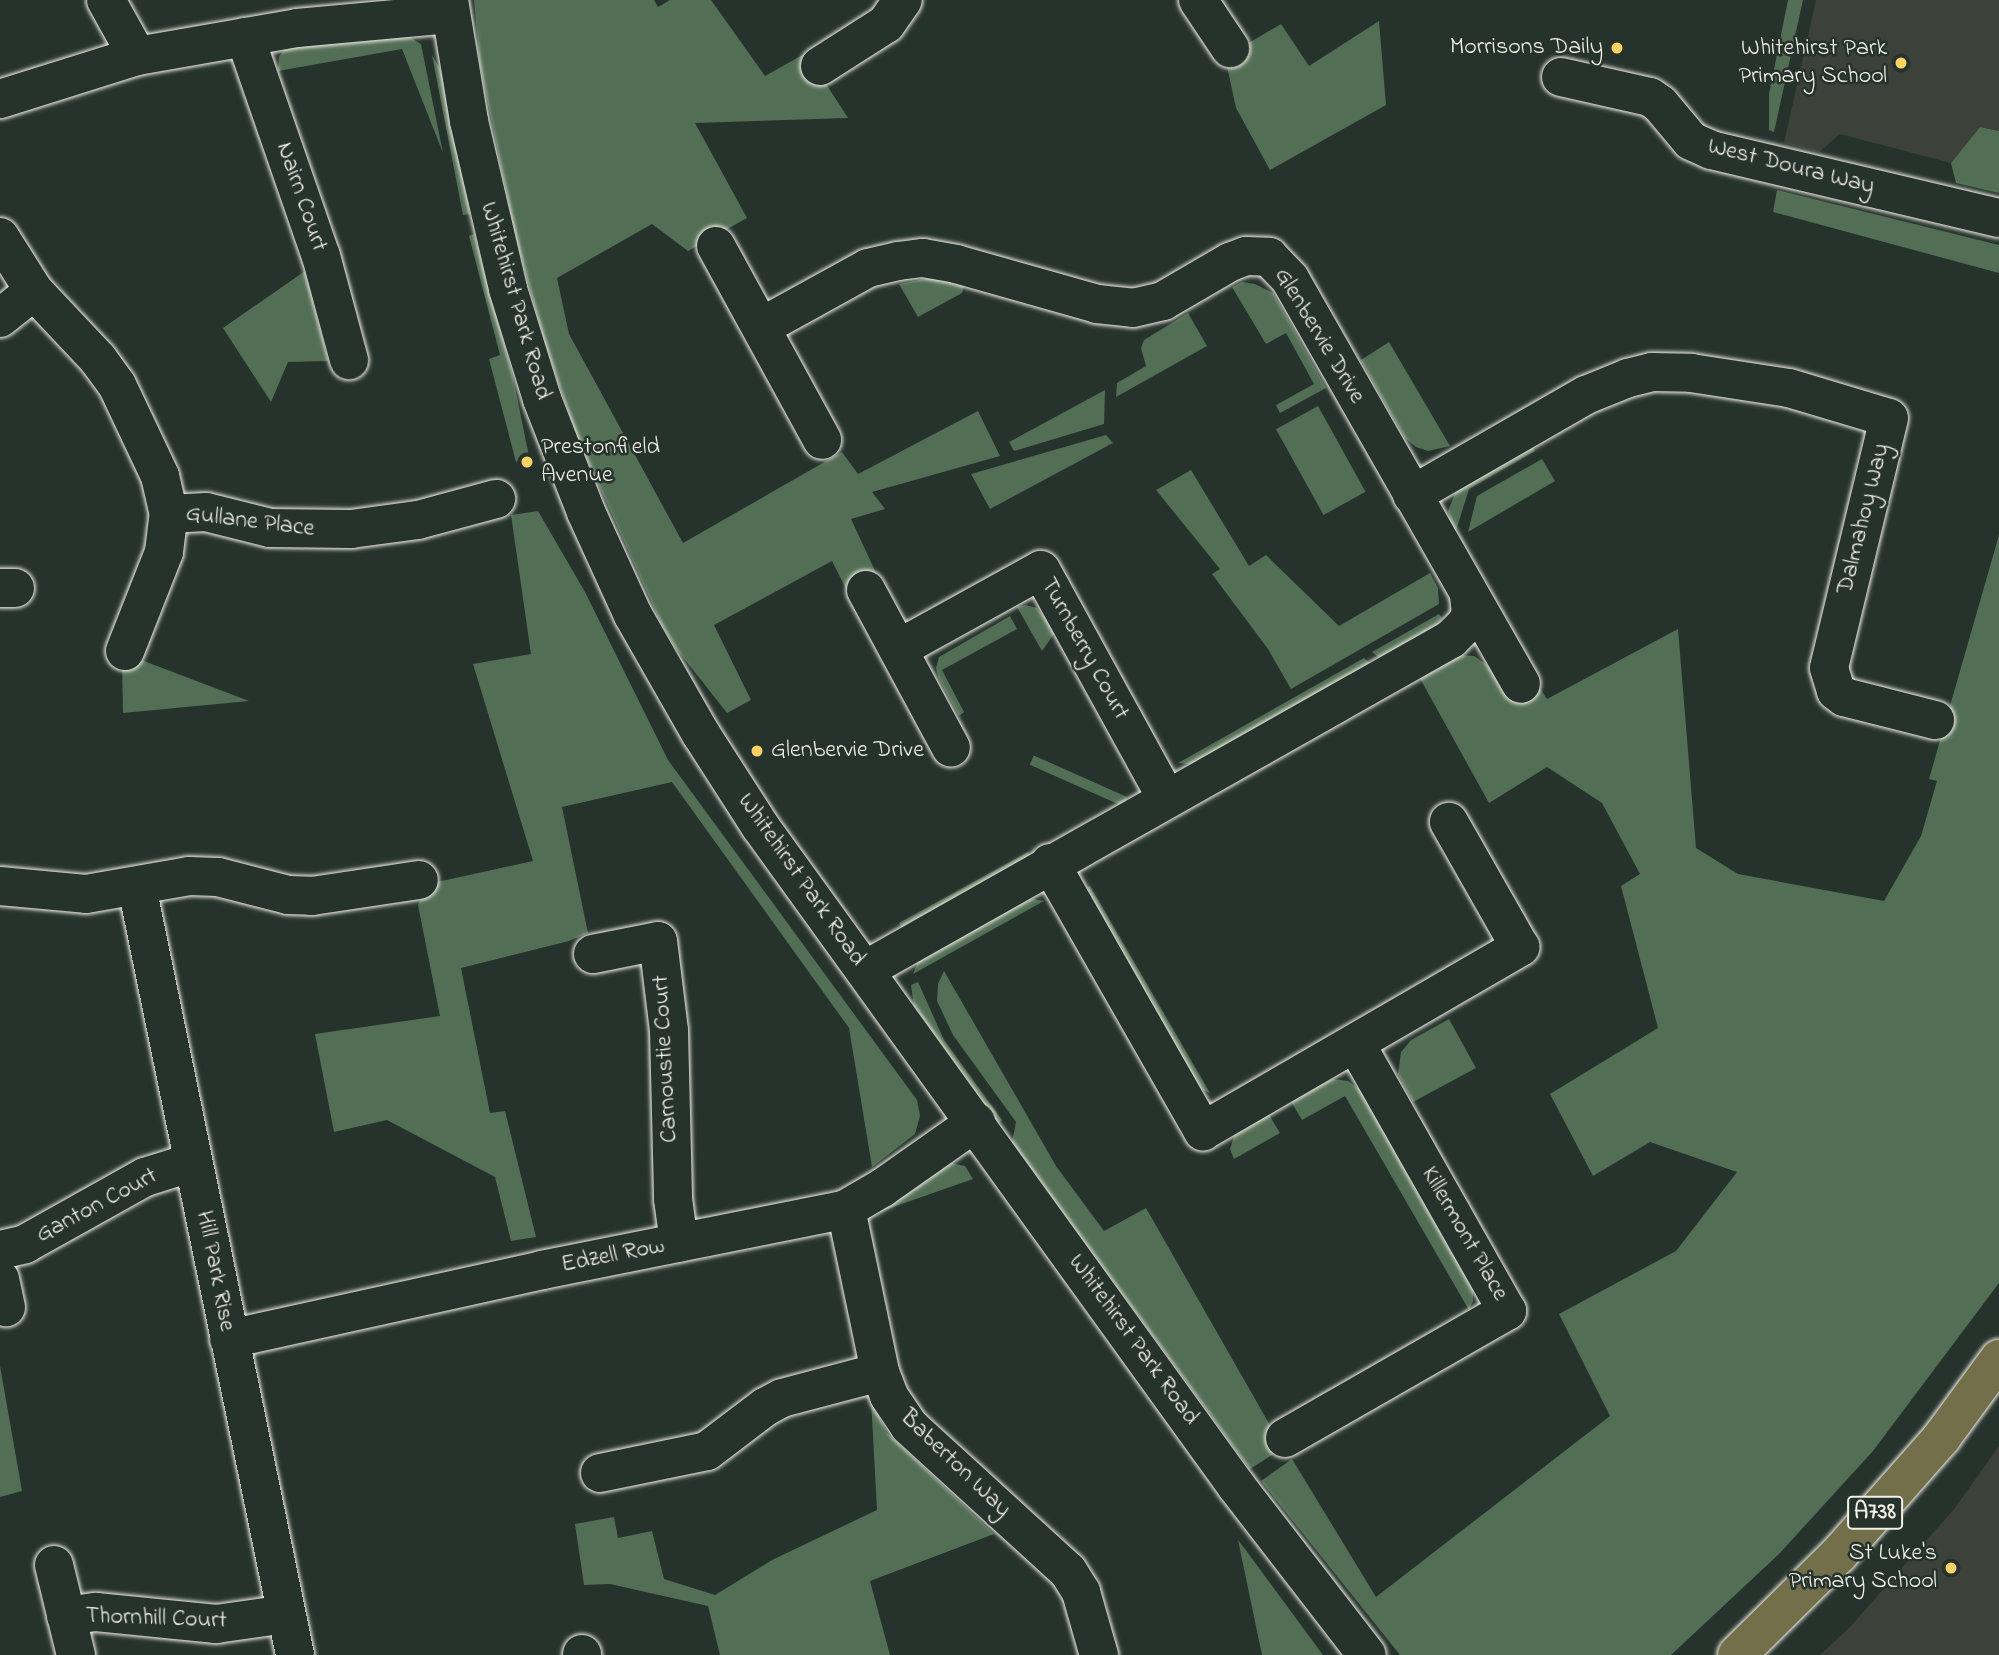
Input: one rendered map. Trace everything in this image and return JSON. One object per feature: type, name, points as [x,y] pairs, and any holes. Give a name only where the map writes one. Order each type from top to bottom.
[{"type":"highway","name":"A738","points":[[1737,1655],[1839,1554],[1942,1437],[1999,1359]]},
{"type":"street","points":[[106,0],[136,56]]},
{"type":"street","points":[[820,66],[886,24],[903,0]]},
{"type":"street","points":[[1198,0],[1230,48]]},
{"type":"street","points":[[0,99],[136,56],[297,28],[450,7]]},
{"type":"street","name":"Whitehirst Park Road","points":[[450,7],[469,121],[508,289],[542,399],[586,512],[633,615],[701,734],[760,826],[1237,1487],[1367,1655]]},
{"type":"street","name":"Nairn Court","points":[[245,37],[321,256],[349,360]]},
{"type":"street","name":"West Doura Way","points":[[1561,77],[1650,97],[1660,103],[1691,141],[1711,150],[1999,218]]},
{"type":"street","name":"Gullane Place","points":[[0,237],[34,290],[98,359],[117,385],[160,476],[169,513],[164,552],[125,651]]},
{"type":"street","points":[[716,246],[822,440]]},
{"type":"street","name":"Glenbervie Drive","points":[[761,327],[868,268],[898,261],[923,258],[956,264],[1097,304],[1133,308],[1163,300],[1230,262],[1246,256],[1269,257],[1290,279],[1521,684]]},
{"type":"street","points":[[0,318],[34,290]]},
{"type":"street","name":"Dalmahoy Way","points":[[1412,495],[1586,395],[1628,378],[1652,372],[1691,373],[1789,388],[1889,418],[1829,668],[1836,691],[1844,697],[1935,720]]},
{"type":"street","name":"Gullane Place","points":[[169,513],[206,512],[270,528],[351,529],[418,520],[496,499]]},
{"type":"street","name":"Turnberry Court","points":[[898,649],[1041,570],[1166,797]]},
{"type":"street","points":[[866,590],[951,748]]},
{"type":"street","points":[[865,970],[1166,797],[1451,639],[1466,624],[1471,614],[1469,595]]},
{"type":"street","points":[[1050,863],[1203,1130],[1520,947],[1449,822]]},
{"type":"street","points":[[0,886],[86,894],[189,876],[218,877],[288,895],[312,896],[419,880]]},
{"type":"street","name":"Hill Park Rise","points":[[137,887],[295,1655]]},
{"type":"street","name":"Carnoustie Court","points":[[593,954],[658,941],[669,1031],[673,1199],[679,1243]]},
{"type":"street","name":"Killermont Place","points":[[1285,1438],[1507,1311],[1356,1044]]},
{"type":"street","name":"Edzell Row","points":[[229,1339],[846,1209],[882,1188],[976,1122]]},
{"type":"street","name":"Ganton Court","points":[[0,1250],[25,1244],[145,1177],[193,1162]]},
{"type":"street","name":"Baberton Way","points":[[846,1209],[880,1372],[889,1396],[909,1426],[1068,1571],[1081,1592],[1100,1655]]},
{"type":"street","points":[[600,1473],[707,1451],[765,1406],[782,1398],[880,1372]]},
{"type":"street","name":"Thornhill Court","points":[[54,1565],[76,1655]]},
{"type":"street","name":"Thornhill Court","points":[[66,1616],[96,1612],[216,1624],[286,1614]]},
{"type":"shaded area","name":"Whitehirst Park Primary School","points":[[1816,0],[1999,0],[1999,131],[1980,127],[1951,163],[1840,134],[1819,152],[1784,143]]},
{"type":"shaded area","name":"St Luke's Primary School","points":[[1999,1446],[1999,1655],[1820,1655],[1850,1627],[1955,1508]]},
{"type":"green space","points":[[474,0],[654,0],[658,7],[670,0],[711,0],[765,76],[806,53],[848,118],[695,123],[747,218],[688,251],[652,224],[557,278],[569,334],[683,543],[842,452],[858,474],[978,411],[1000,456],[872,492],[885,509],[851,519],[877,575],[847,591],[832,561],[714,625],[751,700],[727,713],[675,647],[660,621],[578,439],[545,343],[516,238],[480,65]]},
{"type":"green space","points":[[1788,0],[1803,0],[1774,132],[1769,130],[1769,94]]},
{"type":"green space","points":[[1379,21],[1386,105],[1270,170],[1236,108],[1225,57],[1281,24],[1309,66]]},
{"type":"green space","points":[[403,33],[421,44],[443,153],[402,49],[278,71],[279,57],[285,48]]},
{"type":"green space","points":[[432,55],[446,79],[470,214],[463,215]]},
{"type":"green space","points":[[1980,127],[1999,131],[1999,193],[1956,183],[1951,163]]},
{"type":"green space","points":[[1777,190],[1999,245],[1999,273],[1773,212]]},
{"type":"green space","points":[[474,234],[512,373],[529,456],[516,462],[489,359],[500,355],[469,236]]},
{"type":"green space","points":[[305,271],[328,361],[288,362],[271,402],[223,328]]},
{"type":"green space","points":[[930,278],[964,286],[962,293],[918,317],[899,284]]},
{"type":"green space","points":[[1242,282],[1255,284],[1273,293],[1326,388],[1280,413],[1276,405],[1314,384],[1286,333],[1266,344],[1232,287]]},
{"type":"green space","points":[[1188,313],[1207,346],[1116,397],[1117,383],[1146,366],[1141,348],[1144,340]]},
{"type":"green space","points":[[1389,342],[1450,446],[1428,451],[1416,447],[1405,438],[1361,360]]},
{"type":"green space","points":[[1105,390],[1104,424],[1014,451],[1009,442]]},
{"type":"green space","points":[[1318,406],[1366,492],[1324,515],[1276,429]]},
{"type":"green space","points":[[1106,435],[1113,443],[990,509],[971,474]]},
{"type":"green space","points":[[1531,445],[1535,451],[1469,489],[1454,537],[1448,511],[1458,486]]},
{"type":"green space","points":[[1542,459],[1555,481],[1468,532],[1477,496]]},
{"type":"green space","points":[[1191,470],[1249,566],[1266,555],[1339,626],[1430,573],[1438,588],[1439,604],[1291,689],[1268,649],[1212,574],[1220,569],[1156,490]]},
{"type":"green space","points":[[538,511],[585,592],[668,760],[917,1100],[920,1116],[915,1134],[872,1167],[849,1028],[672,782],[562,807],[588,933],[569,941],[461,968],[490,1113],[505,1111],[536,1237],[511,1241],[495,1177],[387,1120],[334,1132],[315,1034],[440,1016],[418,905],[428,884],[533,861],[473,664],[531,654],[511,515]]},
{"type":"green space","points":[[1999,535],[1999,1283],[1873,1451],[1779,1554],[1671,1655],[1400,1655],[1261,1481],[1292,1459],[1376,1597],[1610,1416],[1559,1314],[1676,1251],[1737,1172],[1650,1142],[1593,1176],[1550,1094],[1658,1028],[1621,886],[1640,874],[1602,803],[1547,767],[1489,803],[1417,673],[1461,655],[1474,656],[1493,669],[1537,684],[1547,699],[1678,629],[1696,848],[1738,874],[1884,901],[1921,836],[1937,781],[1929,779]]},
{"type":"green space","points":[[1025,605],[1037,608],[1056,631],[1042,651],[1017,607]]},
{"type":"green space","points":[[1439,614],[1442,618],[1435,627],[1382,660],[1372,652]]},
{"type":"green space","points":[[1010,616],[1017,629],[942,670],[964,712],[959,716],[938,677],[936,668],[939,657]]},
{"type":"green space","points":[[136,658],[249,701],[123,713],[122,663]]},
{"type":"green space","points":[[1364,658],[1373,666],[1195,765],[1178,763]]},
{"type":"green space","points":[[1034,756],[1127,797],[1123,806],[1030,765]]},
{"type":"green space","points":[[1028,852],[1030,856],[902,928],[899,923]]},
{"type":"green space","points":[[1090,886],[1210,1093],[1200,1089],[1086,888]]},
{"type":"green space","points":[[1028,898],[1044,901],[913,974],[919,959]]},
{"type":"green space","points":[[944,971],[1056,1166],[1104,1231],[1146,1208],[1283,1448],[1250,1469],[1012,1142],[1016,1122],[953,1035],[937,1001],[938,984]]},
{"type":"green space","points":[[918,982],[944,1040],[1002,1120],[999,1123],[914,1006],[911,985]]},
{"type":"green space","points":[[1449,1019],[1476,1068],[1413,1102],[1398,1074],[1401,1052],[1411,1040]]},
{"type":"green space","points":[[1333,1079],[1348,1081],[1362,1091],[1473,1286],[1473,1301],[1469,1310],[1345,1096],[1302,1120],[1289,1098]]},
{"type":"green space","points":[[1266,1110],[1280,1133],[1234,1159],[1230,1149],[1235,1133]]},
{"type":"green space","points":[[951,1163],[965,1166],[973,1179],[876,1213],[895,1193]]},
{"type":"green space","points":[[0,1366],[22,1491],[0,1497]]},
{"type":"green space","points":[[871,1399],[886,1432],[994,1534],[870,1581],[890,1655],[720,1655],[708,1606],[610,1584],[584,1585],[575,1524],[614,1517],[618,1538],[652,1531],[664,1579],[715,1595],[772,1560],[877,1510]]},
{"type":"green space","points":[[1238,1540],[1245,1549],[1323,1655],[1262,1655]]},
{"type":"place","name":"Morrisons Daily","points":[[1617,48]]},
{"type":"place","name":"Whitehirst Park Primary School","points":[[1901,63]]},
{"type":"place","name":"Prestonfield Avenue","points":[[527,462]]},
{"type":"place","name":"Glenbervie Drive","points":[[757,751]]},
{"type":"place","name":"St Luke's Primary School","points":[[1951,1568]]}]
